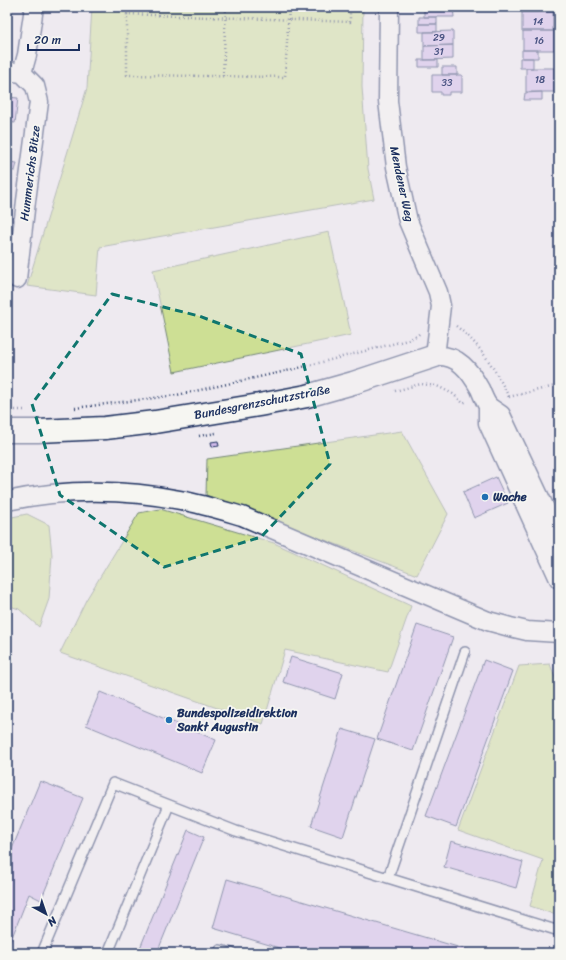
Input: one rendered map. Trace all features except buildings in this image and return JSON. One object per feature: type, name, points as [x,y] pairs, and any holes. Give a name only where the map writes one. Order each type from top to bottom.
[{"type":"street","name":"Hummerichs Bitze","points":[[17,279],[39,102],[35,86],[15,72],[27,55],[34,7]]},
{"type":"street","name":"Mendener Weg","points":[[389,7],[388,101],[396,167],[408,221],[438,292],[441,306],[435,356]]},
{"type":"street","name":"Bundesgrenzschutzstraße","points":[[7,431],[105,428],[259,406],[307,396],[353,383],[435,356],[443,355],[455,359],[470,373],[488,405],[501,415],[514,461],[540,518]]},
{"type":"street","points":[[7,501],[58,493],[102,492],[180,500],[242,516],[488,621],[527,631],[559,633]]},
{"type":"street","points":[[540,518],[559,538]]},
{"type":"street","points":[[540,518],[559,579]]},
{"type":"lane","points":[[388,878],[465,652]]},
{"type":"lane","points":[[42,953],[113,783],[236,830],[559,931]]},
{"type":"lane","points":[[108,953],[169,805]]},
{"type":"lane","points":[[218,953],[220,950],[232,953]]},
{"type":"path","points":[[129,7],[127,75],[285,77],[289,7]]},
{"type":"path","points":[[223,76],[226,7]]},
{"type":"path","points":[[128,14],[350,22],[350,7]]},
{"type":"path","points":[[70,409],[177,395],[291,370],[408,340],[418,335],[424,329],[428,320],[440,320],[456,327],[478,346],[496,370],[509,397],[559,385]]},
{"type":"path","points":[[7,410],[30,410]]},
{"type":"highlighted area","points":[[112,294],[199,316],[301,354],[330,464],[261,537],[164,567],[60,495],[32,404]]},
{"type":"green space","points":[[92,7],[363,7],[362,87],[368,169],[374,199],[100,247],[96,295],[27,286],[87,88]]},
{"type":"green space","points":[[329,232],[351,335],[174,372],[153,270]]},
{"type":"green space","points":[[402,431],[448,514],[417,575],[206,495],[207,459]]},
{"type":"green space","points":[[160,509],[274,543],[411,606],[388,672],[285,650],[263,724],[60,653],[86,600],[139,513]]},
{"type":"green space","points":[[27,514],[49,525],[52,555],[49,599],[39,627],[19,609],[7,605],[7,518]]},
{"type":"green space","points":[[550,664],[559,689],[559,916],[530,906],[543,860],[458,830],[519,666]]},
{"type":"place","name":"Wache","points":[[485,497]]},
{"type":"place","name":"Bundespolizeidirektion Sankt Augustin","points":[[169,720]]}]
